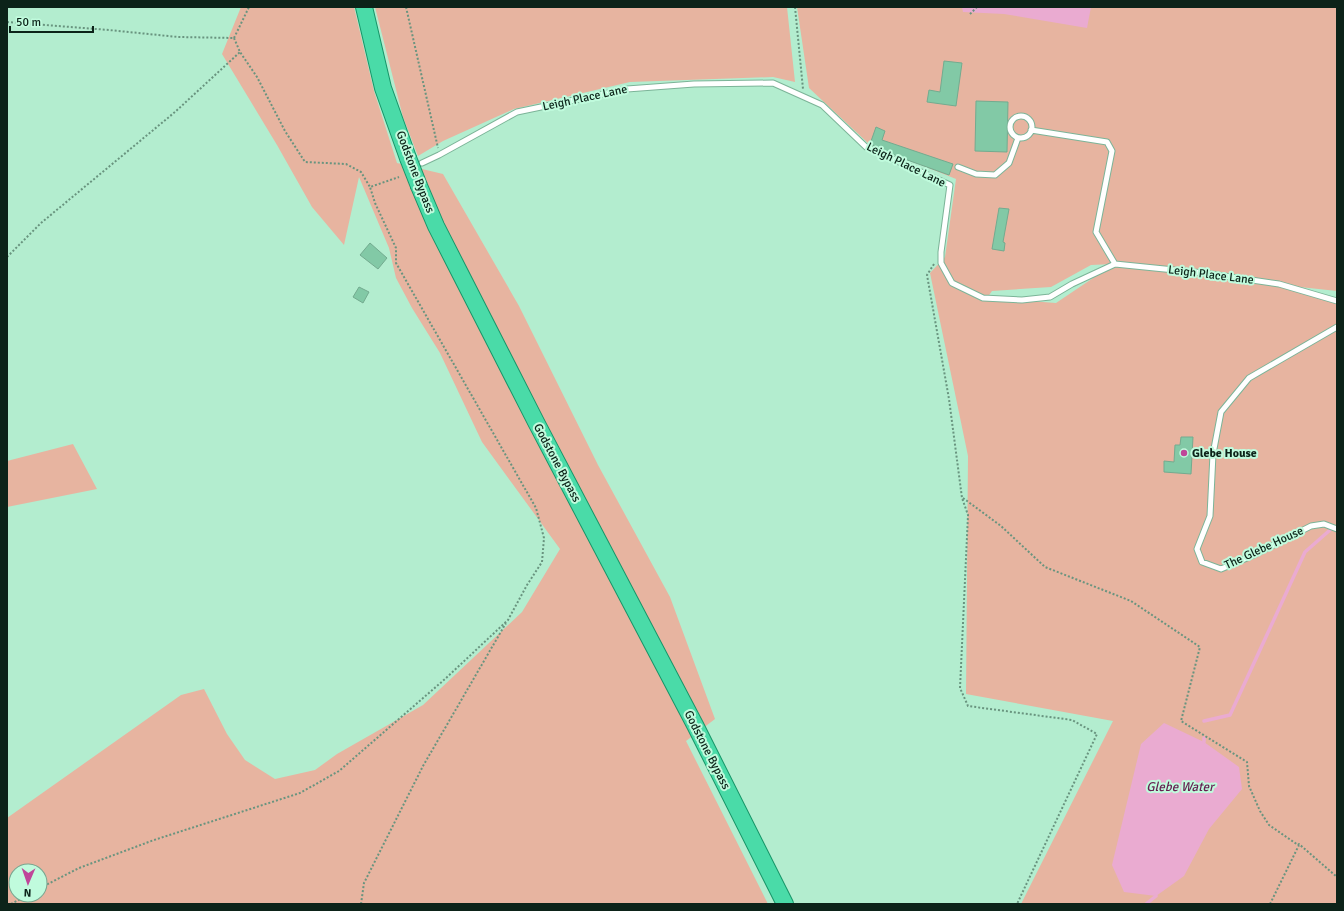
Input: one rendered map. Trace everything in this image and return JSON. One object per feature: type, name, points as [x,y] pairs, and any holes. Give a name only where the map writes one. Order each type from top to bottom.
[{"type":"highway","name":"Godstone Bypass","points":[[364,7],[383,88],[415,160],[419,186],[436,226],[537,424],[695,725],[785,904]]},
{"type":"lane","name":"Leigh Place Lane","points":[[415,160],[440,155],[517,112],[627,89],[694,84],[773,83],[822,105],[866,147],[950,185],[941,252],[941,264],[952,283],[983,298],[1022,300],[1050,297],[1072,284],[1115,264],[1204,272],[1278,284],[1337,301]]},
{"type":"lane","points":[[1017,117],[1024,117],[1031,123],[1032,130],[1024,138],[1018,138],[1012,133],[1010,126],[1013,120],[1017,117]]},
{"type":"lane","points":[[1032,130],[1107,142],[1112,151],[1096,232],[1115,264]]},
{"type":"lane","points":[[958,168],[976,174],[995,175],[1009,163],[1018,138]]},
{"type":"lane","name":"The Glebe House","points":[[1337,327],[1249,378],[1221,412],[1213,454],[1210,516],[1197,549],[1202,562],[1221,569],[1254,555],[1311,526],[1324,524],[1337,529]]},
{"type":"path","points":[[249,7],[234,38],[240,52],[257,77],[285,131],[305,162],[346,164],[361,172],[370,187],[375,203],[396,248],[396,263],[536,508],[544,538],[542,562],[527,585],[423,766],[364,883],[361,904]]},
{"type":"path","points":[[406,7],[440,155]]},
{"type":"path","points":[[795,7],[804,96]]},
{"type":"path","points":[[970,14],[977,7]]},
{"type":"path","points":[[7,22],[178,37],[234,38]]},
{"type":"path","points":[[7,257],[41,223],[175,112],[240,52]]},
{"type":"path","points":[[370,187],[399,177]]},
{"type":"path","points":[[941,252],[927,275],[949,399],[962,498],[968,515],[960,688],[968,706],[1072,720],[1097,734],[1017,904]]},
{"type":"path","points":[[962,498],[1001,526],[1044,567],[1131,601],[1200,647],[1181,721],[1247,762],[1249,786],[1260,811],[1270,825],[1298,845],[1299,844],[1337,878]]},
{"type":"path","points":[[48,884],[79,868],[154,840],[300,793],[339,771],[445,679],[508,620]]},
{"type":"path","points":[[1270,904],[1299,844]]},
{"type":"shaded area","points":[[241,7],[354,7],[374,91],[397,163],[443,174],[519,306],[598,465],[670,597],[715,719],[686,741],[768,904],[7,904],[7,818],[181,695],[204,689],[227,734],[245,760],[275,779],[315,770],[337,754],[423,705],[522,612],[560,549],[482,442],[440,353],[412,308],[396,278],[389,248],[359,177],[344,245],[312,207],[277,145],[222,54]]},
{"type":"shaded area","points":[[375,7],[787,7],[795,82],[773,77],[630,82],[514,109],[443,141],[418,156],[403,117]]},
{"type":"shaded area","points":[[797,7],[1337,7],[1337,291],[1281,285],[1337,304],[1337,904],[1021,904],[1113,721],[966,694],[968,456],[930,273],[945,257],[956,179],[869,144],[809,88]],"holes":[[[1114,264],[1056,303],[987,298],[992,291],[1051,287],[1091,265]]]},
{"type":"shaded area","points":[[73,444],[97,489],[7,507],[7,461]]},
{"type":"water","points":[[962,7],[1091,7],[1087,28],[1004,14],[963,12]]},
{"type":"water","name":"Glebe Water","points":[[1164,723],[1204,742],[1239,767],[1242,789],[1209,829],[1184,876],[1156,896],[1124,892],[1112,865],[1141,744]]},
{"type":"building","points":[[944,61],[962,63],[956,106],[927,102],[929,90],[940,92]]},
{"type":"building","points":[[976,101],[1008,102],[1007,152],[975,151]]},
{"type":"building","points":[[876,127],[885,131],[882,140],[953,164],[949,175],[899,157],[870,144]]},
{"type":"building","points":[[999,208],[1009,209],[1003,242],[1005,243],[1004,251],[992,249]]},
{"type":"building","points":[[370,243],[387,258],[378,269],[360,255]]},
{"type":"building","points":[[359,287],[369,292],[363,303],[353,297]]},
{"type":"building","name":"Glebe House","points":[[1181,437],[1193,437],[1191,474],[1164,472],[1164,461],[1174,462],[1175,445],[1180,445]]},
{"type":"waterway","points":[[1204,721],[1230,715],[1305,552],[1330,530]]},
{"type":"waterway","points":[[1146,904],[1156,896]]},
{"type":"place","name":"Glebe House","points":[[1184,453]]}]
